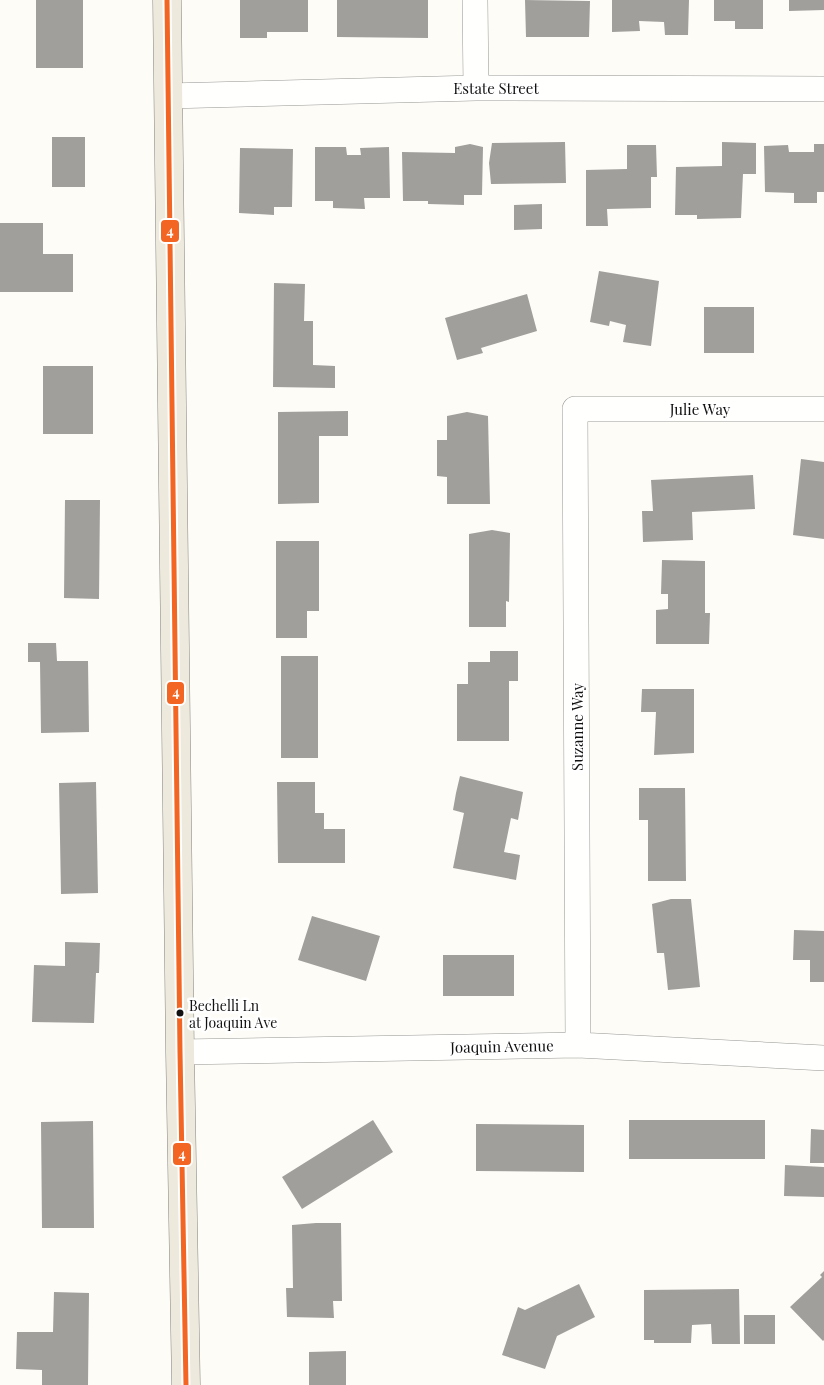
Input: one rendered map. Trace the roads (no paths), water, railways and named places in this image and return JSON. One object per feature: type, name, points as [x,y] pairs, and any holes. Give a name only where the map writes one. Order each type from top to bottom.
[{"type":"main road","points":[[167,0],[186,1385]]},
{"type":"street","points":[[474,0],[476,88]]},
{"type":"street","name":"Estate Street","points":[[168,96],[476,88],[824,89]]},
{"type":"street","name":"Julie Way","points":[[575,409],[824,409]]},
{"type":"street","name":"Suzanne Way","points":[[575,409],[578,1045]]},
{"type":"street","name":"Joaquin Avenue","points":[[180,1052],[578,1045],[824,1058]]},
{"type":"place","name":"Bechelli Ln at Joaquin Ave","points":[[180,1013]]}]
